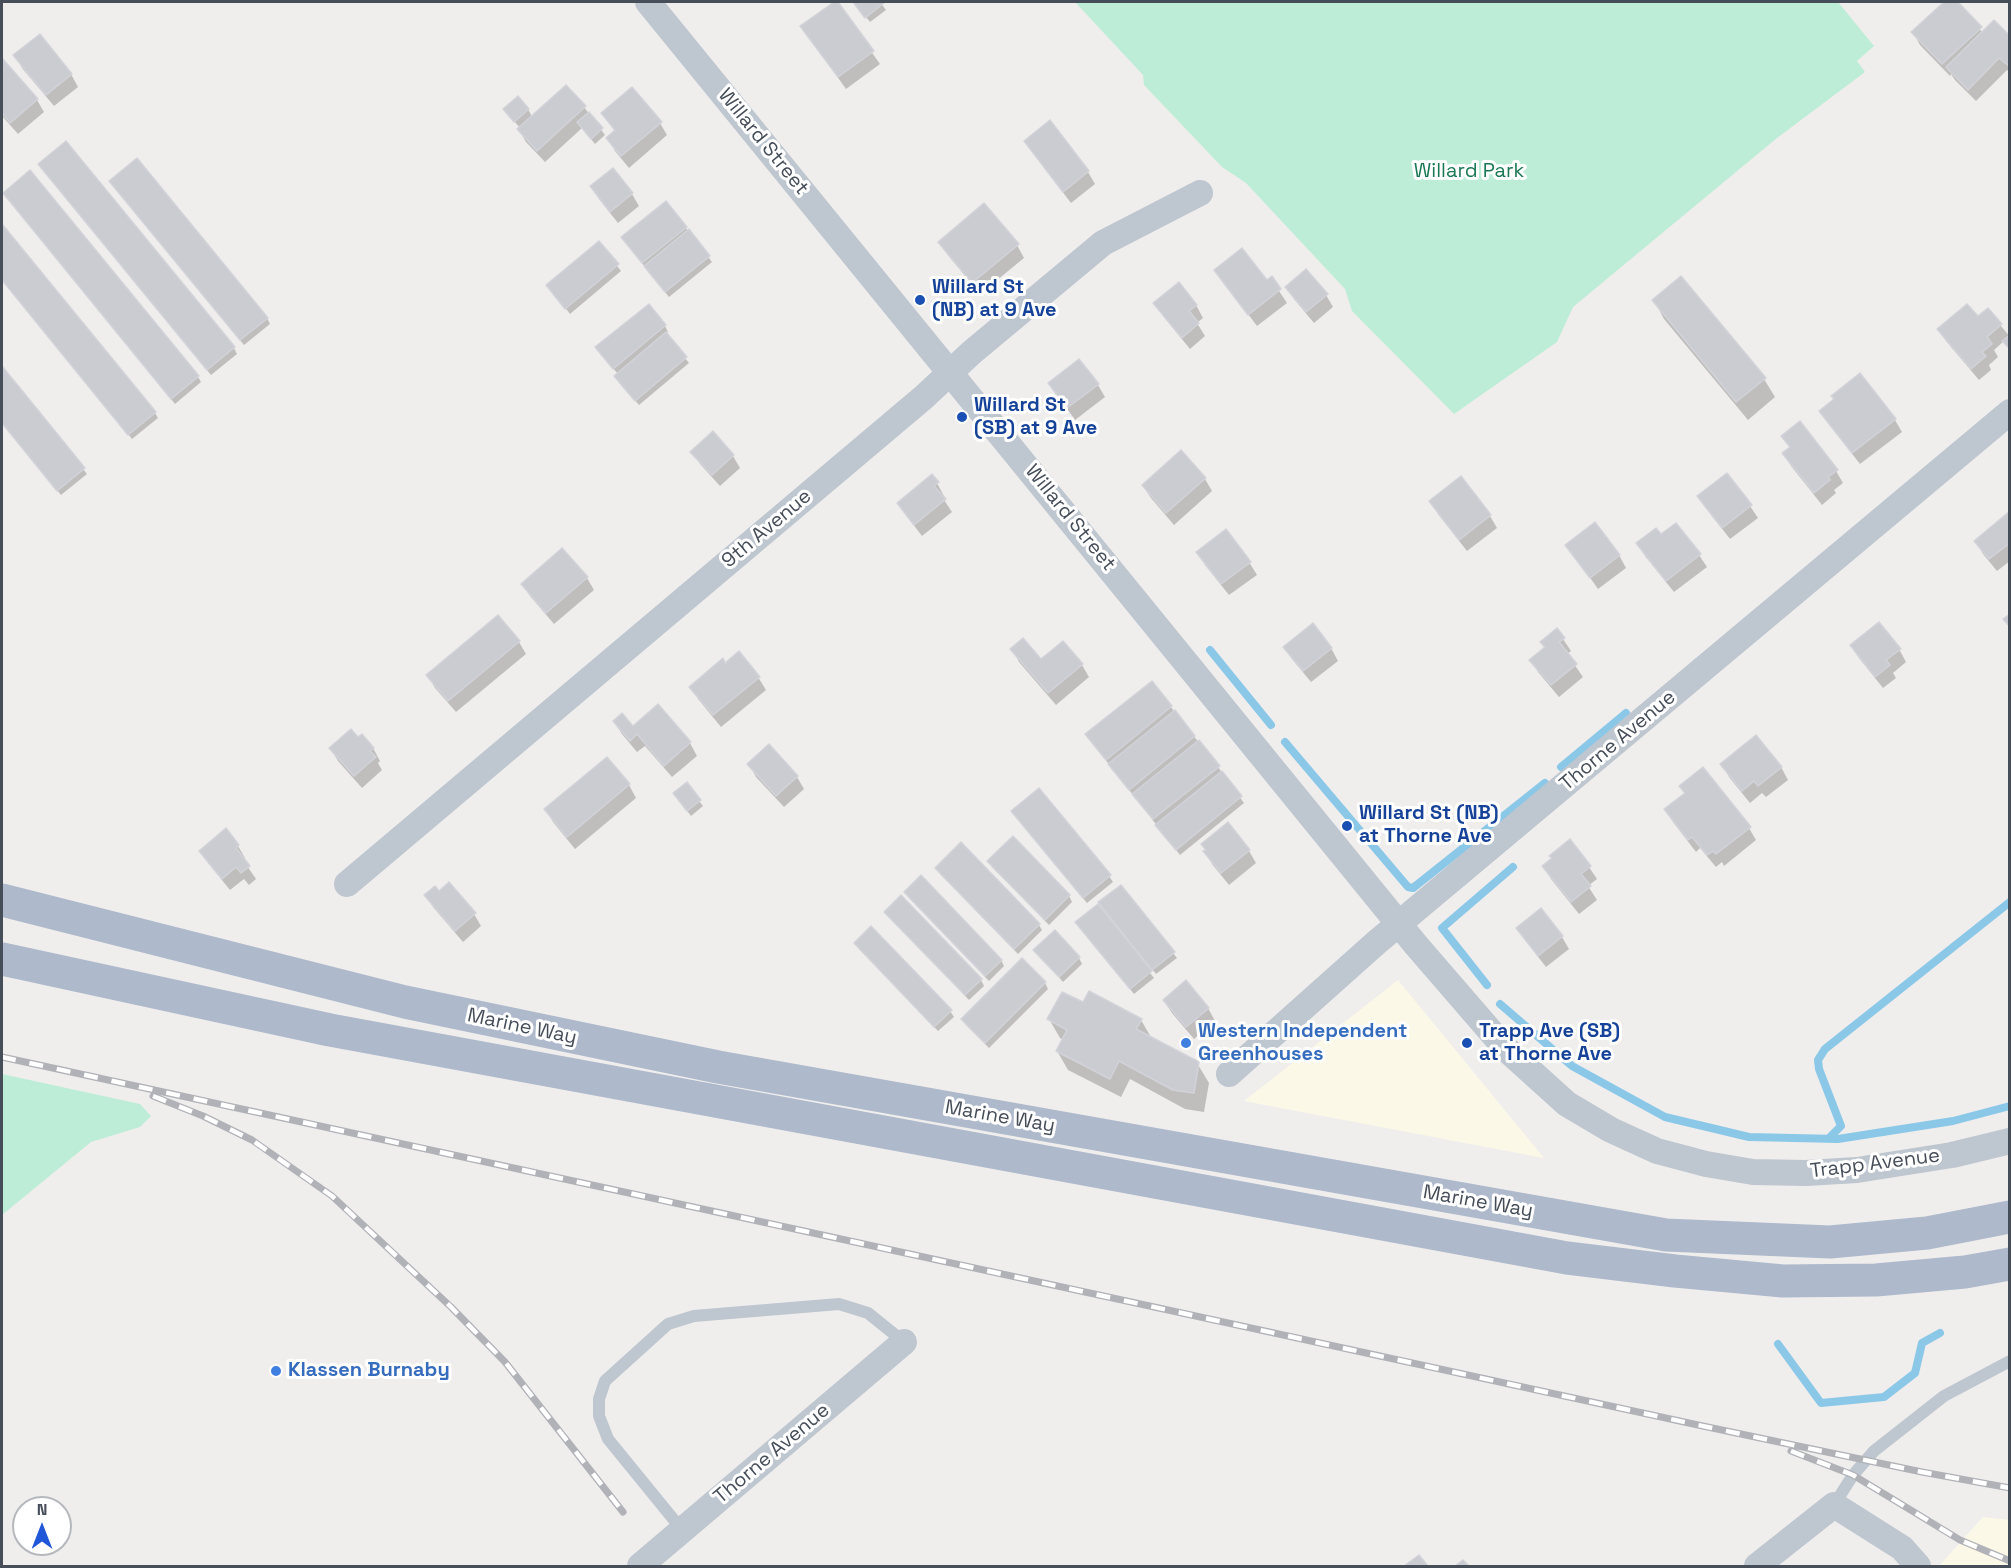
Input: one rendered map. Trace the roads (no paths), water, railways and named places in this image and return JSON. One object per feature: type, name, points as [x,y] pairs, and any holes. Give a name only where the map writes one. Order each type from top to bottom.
[{"type":"main road","name":"Marine Way","points":[[2,900],[405,1002],[706,1065],[1666,1235],[1830,1242],[1927,1233],[2010,1217]]},
{"type":"main road","name":"Marine Way","points":[[2,959],[342,1032],[1567,1258],[1783,1281],[1876,1280],[1965,1272],[2010,1264]]},
{"type":"street","name":"Willard Street","points":[[648,2],[1400,924]]},
{"type":"street","name":"9th Avenue","points":[[347,884],[1103,243],[1200,193]]},
{"type":"street","name":"Thorne Avenue","points":[[1229,1074],[1400,924],[2010,412]]},
{"type":"street","name":"Trapp Avenue","points":[[1400,924],[1505,1048],[1535,1077],[1567,1104],[1611,1130],[1657,1151],[1706,1164],[1753,1172],[1806,1173],[1857,1170],[1906,1163],[2010,1141]]},
{"type":"street","name":"Thorne Avenue","points":[[640,1566],[904,1342]]},
{"type":"street","points":[[1757,1566],[1834,1505],[1902,1548],[1918,1566]]},
{"type":"lane","points":[[682,1531],[608,1439],[599,1416],[599,1399],[605,1381],[668,1324],[694,1316],[839,1304],[868,1313],[904,1342]]},
{"type":"lane","points":[[1834,1505],[1853,1475],[1874,1451],[1944,1396],[2010,1361]]},
{"type":"waterway","points":[[1210,650],[1271,725]]},
{"type":"waterway","points":[[1561,767],[1626,713]]},
{"type":"waterway","points":[[1285,742],[1408,887],[1413,888],[1545,783]]},
{"type":"waterway","points":[[1487,985],[1442,928],[1513,867]]},
{"type":"waterway","points":[[1829,1138],[1841,1126],[1819,1069],[1818,1060],[1825,1049],[2010,902]]},
{"type":"waterway","points":[[1500,1004],[1572,1066],[1665,1117],[1749,1137],[1838,1139],[1953,1121],[2010,1106]]},
{"type":"waterway","points":[[1778,1344],[1821,1403],[1884,1397],[1915,1373],[1922,1343],[1940,1333]]},
{"type":"railway","points":[[2,1057],[1698,1425],[2010,1488]]},
{"type":"railway","points":[[153,1096],[203,1116],[252,1140],[332,1196],[451,1307],[505,1362],[623,1512]]},
{"type":"railway","points":[[1791,1451],[1853,1475],[1960,1540],[2010,1561]]},
{"type":"place","name":"Willard St (NB) at 9 Ave","points":[[920,300]]},
{"type":"place","name":"Willard St (SB) at 9 Ave","points":[[962,417]]},
{"type":"place","name":"Willard St (NB) at Thorne Ave","points":[[1347,826]]},
{"type":"place","name":"Western Independent Greenhouses","points":[[1186,1043]]},
{"type":"place","name":"Trapp Ave (SB) at Thorne Ave","points":[[1467,1043]]},
{"type":"place","name":"Klassen Burnaby","points":[[276,1371]]},
{"type":"park label","name":"Willard Park","points":[[1469,172]]}]
